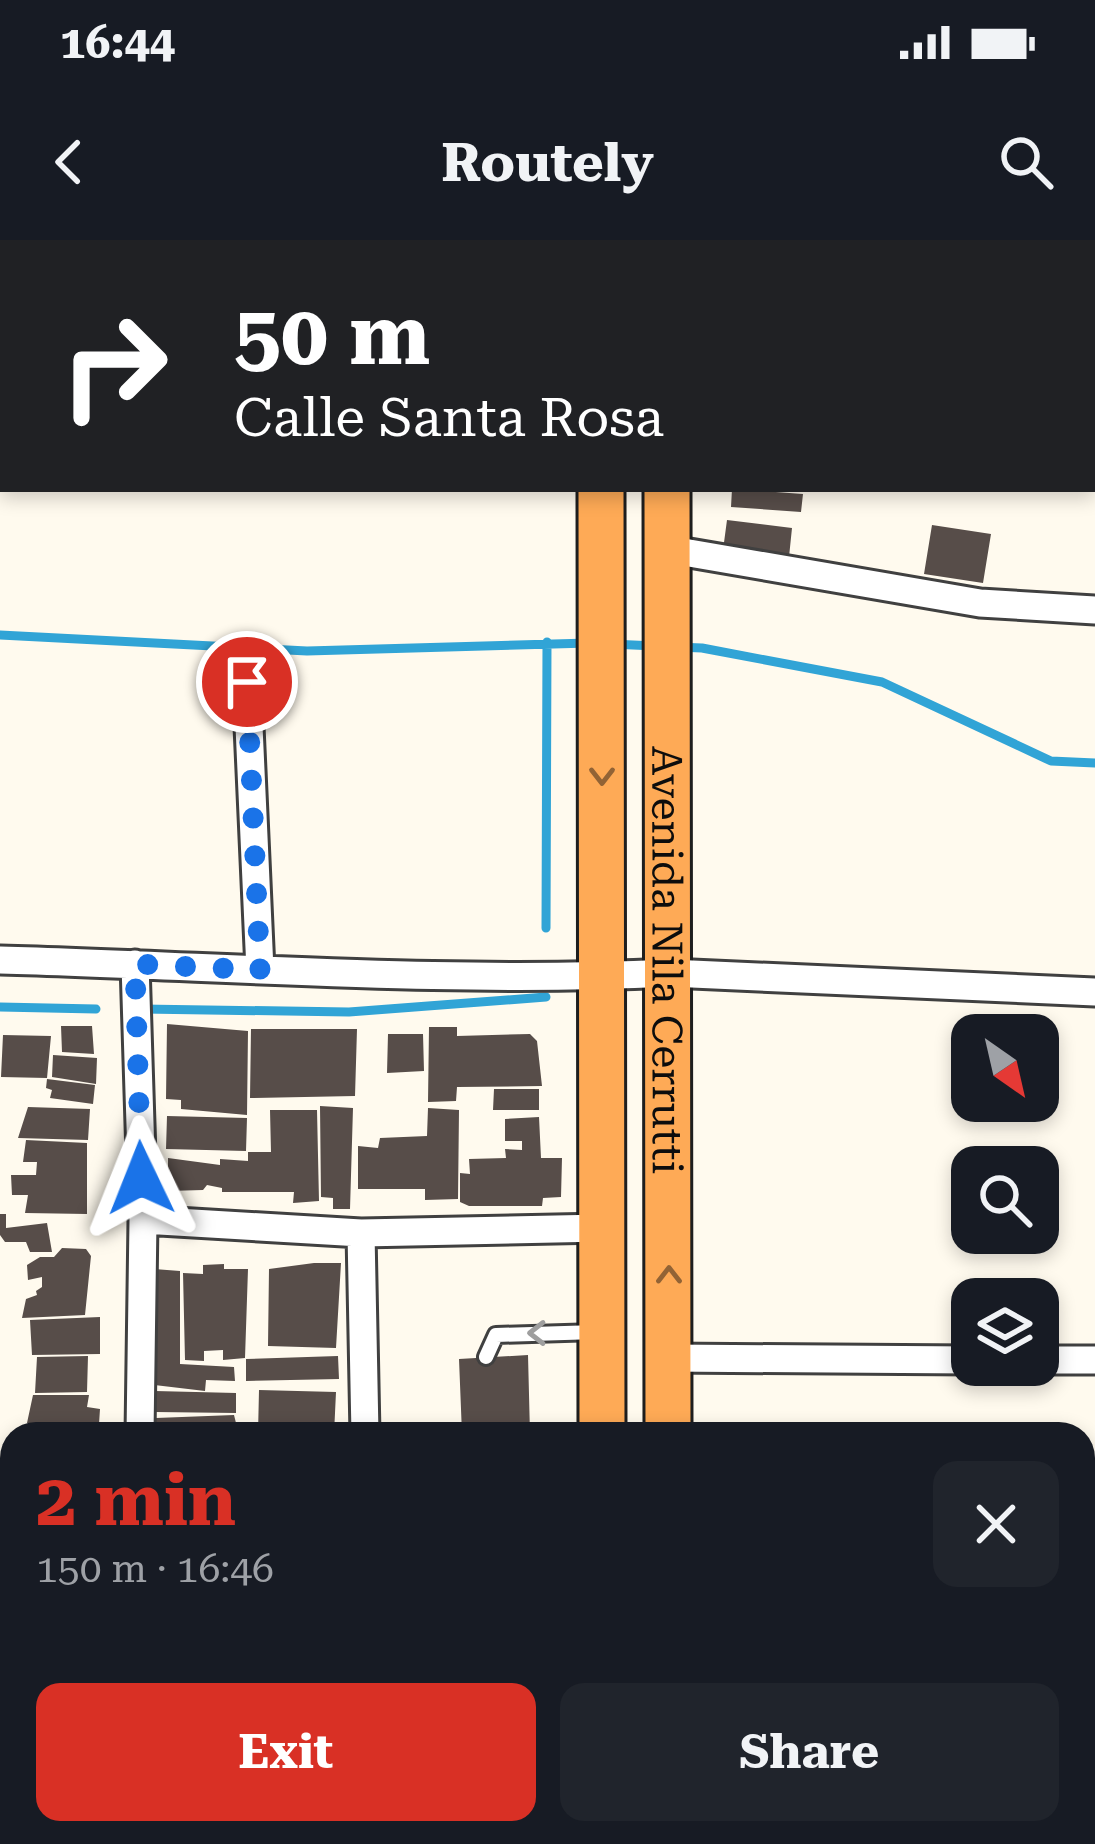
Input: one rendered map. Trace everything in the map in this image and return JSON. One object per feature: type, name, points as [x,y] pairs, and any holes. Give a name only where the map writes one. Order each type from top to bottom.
[{"type":"highway","name":"Avenida Nila Cerrutti","points":[[601,492],[602,1422]]},
{"type":"highway","name":"Avenida Nila Cerrutti","points":[[667,492],[668,1422]]},
{"type":"street","points":[[666,549],[980,602],[1095,610]]},
{"type":"street","points":[[1064,610],[1095,621]]},
{"type":"street","points":[[247,682],[260,970]]},
{"type":"street","points":[[0,960],[260,970],[670,973],[1095,992]]},
{"type":"street","points":[[135,964],[143,1220],[140,1422]]},
{"type":"street","points":[[143,1220],[361,1233],[603,1228]]},
{"type":"street","points":[[361,1233],[364,1422]]},
{"type":"street","points":[[668,1358],[951,1360]]},
{"type":"street","points":[[1059,1360],[1095,1360]]},
{"type":"lane","points":[[485,1358],[496,1335],[602,1332]]},
{"type":"building","points":[[732,492],[803,494],[801,512],[731,507]]},
{"type":"building","points":[[727,520],[792,528],[789,557],[723,550]]},
{"type":"building","points":[[932,525],[991,534],[983,583],[924,574]]},
{"type":"building","points":[[167,1024],[248,1031],[247,1115],[181,1109],[181,1100],[166,1099]]},
{"type":"building","points":[[61,1026],[92,1026],[94,1054],[62,1052]]},
{"type":"building","points":[[429,1027],[457,1027],[457,1036],[530,1034],[537,1041],[542,1086],[457,1087],[456,1101],[428,1102]]},
{"type":"building","points":[[251,1029],[357,1029],[355,1096],[250,1098]]},
{"type":"building","points":[[388,1034],[423,1034],[424,1071],[387,1073]]},
{"type":"building","points":[[3,1035],[51,1036],[47,1078],[1,1077]]},
{"type":"building","points":[[53,1055],[97,1058],[96,1084],[52,1077]]},
{"type":"building","points":[[47,1079],[95,1085],[93,1104],[50,1098]]},
{"type":"building","points":[[494,1089],[539,1089],[539,1110],[493,1110]]},
{"type":"building","points":[[320,1106],[353,1108],[350,1209],[333,1209],[333,1198],[321,1197]]},
{"type":"building","points":[[28,1107],[90,1109],[88,1140],[18,1138]]},
{"type":"building","points":[[428,1108],[459,1110],[458,1199],[425,1200],[425,1189],[358,1189],[358,1146],[378,1148],[380,1138],[427,1136]]},
{"type":"building","points":[[270,1110],[317,1110],[319,1201],[293,1203],[294,1192],[222,1192],[222,1188],[207,1185],[203,1190],[168,1191],[168,1158],[220,1165],[220,1159],[248,1161],[248,1152],[271,1152]]},
{"type":"building","points":[[167,1116],[247,1118],[246,1151],[166,1149]]},
{"type":"building","points":[[539,1117],[541,1158],[562,1158],[561,1197],[543,1198],[542,1206],[460,1202],[460,1173],[470,1174],[469,1159],[506,1158],[505,1149],[522,1150],[522,1141],[505,1141],[505,1119]]},
{"type":"building","points":[[26,1140],[87,1143],[87,1214],[25,1213],[28,1195],[12,1195],[11,1175],[36,1175],[37,1162],[23,1162]]},
{"type":"building","points":[[0,1214],[6,1214],[6,1228],[47,1223],[52,1252],[30,1252],[26,1242],[5,1242],[0,1235]]},
{"type":"building","points":[[62,1248],[86,1249],[91,1256],[85,1315],[22,1318],[26,1299],[42,1287],[42,1277],[28,1280],[27,1265],[40,1257],[54,1257]]},
{"type":"building","points":[[341,1263],[336,1348],[268,1346],[269,1269]]},
{"type":"building","points":[[224,1264],[224,1269],[248,1269],[245,1358],[223,1360],[223,1350],[204,1351],[204,1361],[185,1360],[183,1273],[203,1274],[203,1265]]},
{"type":"building","points":[[154,1269],[180,1271],[180,1364],[234,1367],[235,1381],[206,1380],[205,1391],[146,1384]]},
{"type":"building","points":[[100,1317],[100,1354],[32,1355],[30,1320]]},
{"type":"building","points":[[528,1355],[530,1422],[462,1422],[459,1359]]},
{"type":"building","points":[[88,1356],[87,1392],[35,1393],[37,1357]]},
{"type":"building","points":[[338,1356],[339,1379],[246,1381],[246,1359]]},
{"type":"building","points":[[259,1390],[336,1392],[335,1422],[258,1422]]},
{"type":"building","points":[[155,1391],[236,1393],[236,1413],[155,1412]]},
{"type":"building","points":[[33,1395],[89,1395],[87,1407],[100,1409],[99,1422],[27,1422]]},
{"type":"building","points":[[234,1415],[236,1422],[156,1422],[156,1418]]},
{"type":"waterway","points":[[0,635],[307,651],[589,643]]},
{"type":"waterway","points":[[546,928],[547,642]]},
{"type":"waterway","points":[[611,644],[655,646]]},
{"type":"waterway","points":[[677,647],[882,682],[1051,761],[1095,763]]},
{"type":"waterway","points":[[142,1009],[349,1012],[546,997]]},
{"type":"waterway","points":[[0,1007],[96,1009]]},
{"type":"route","points":[[141,1178],[135,964],[260,970],[247,682]]}]
